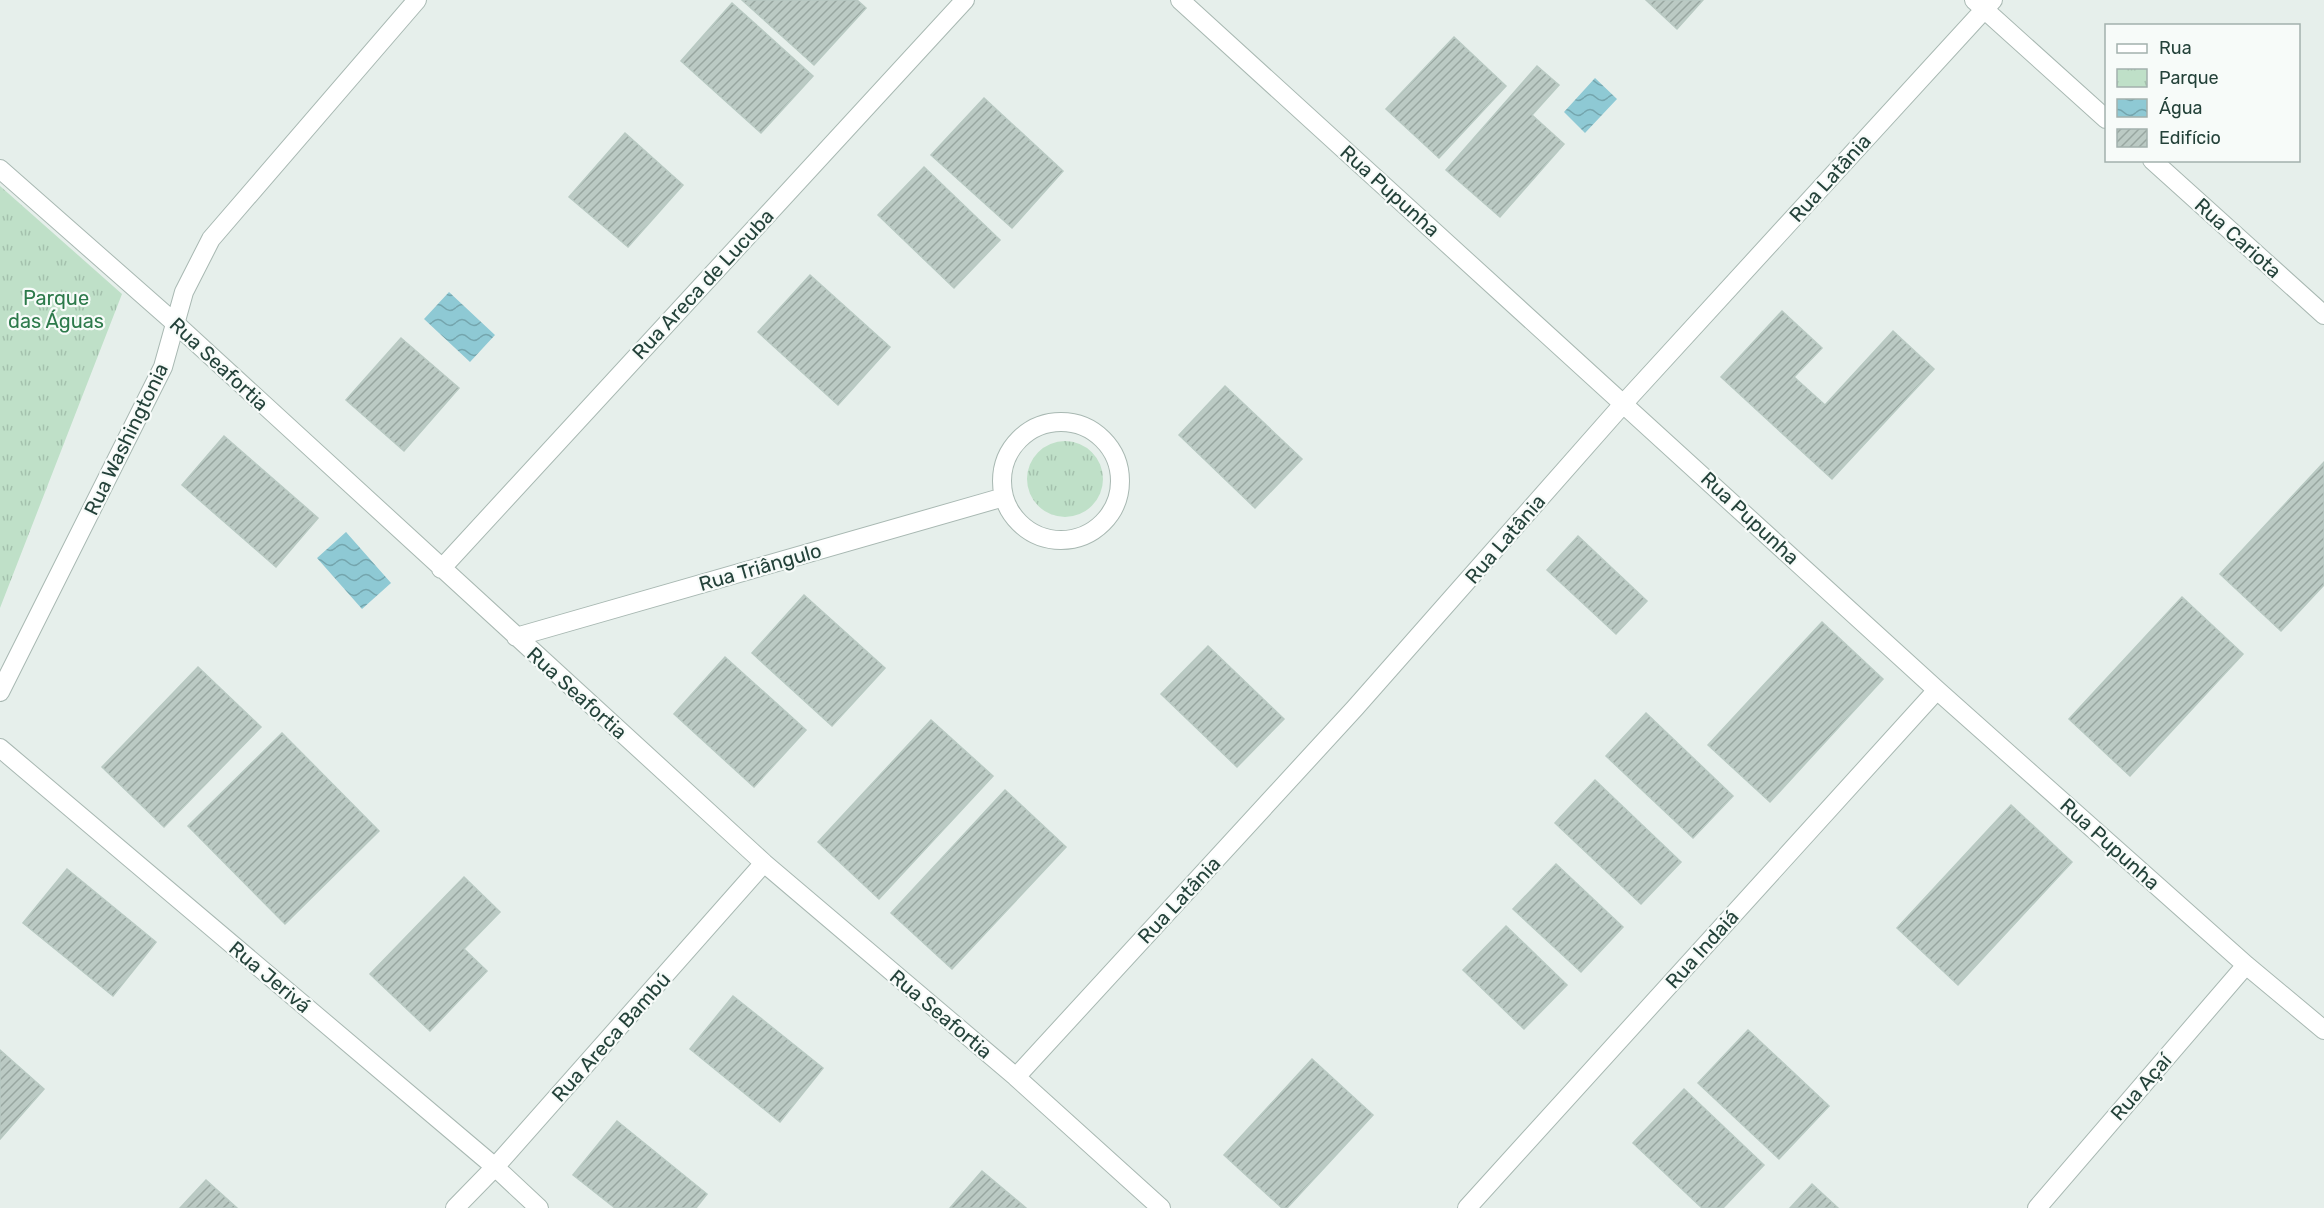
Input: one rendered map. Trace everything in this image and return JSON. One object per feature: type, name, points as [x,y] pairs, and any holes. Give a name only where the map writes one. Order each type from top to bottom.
[{"type":"street","name":"Rua Washingtonia","points":[[0,692],[163,367],[184,292],[211,239],[417,0]]},
{"type":"street","name":"Rua Areca de Lucuba","points":[[441,569],[965,0]]},
{"type":"street","name":"Rua Pupunha","points":[[1180,0],[1937,690],[2246,965],[2324,1030]]},
{"type":"street","name":"Rua Latânia","points":[[1016,1077],[1355,708],[1624,403],[1984,3]]},
{"type":"street","points":[[1984,3],[2105,118]]},
{"type":"street","name":"Rua Cariota","points":[[2154,162],[2324,315]]},
{"type":"street","name":"Rua Seafortia","points":[[0,169],[176,324],[764,863],[1016,1077],[1161,1208]]},
{"type":"street","points":[[1067,422],[1089,429],[1107,444],[1118,465],[1120,488],[1113,510],[1098,528],[1078,538],[1054,540],[1032,533],[1015,518],[1004,498],[1002,474],[1008,452],[1024,435],[1044,424],[1067,422]]},
{"type":"street","name":"Rua Triângulo","points":[[516,637],[1004,498]]},
{"type":"street","name":"Rua Indaiá","points":[[1467,1208],[1937,690]]},
{"type":"street","name":"Rua Jerivá","points":[[0,748],[495,1167],[539,1208]]},
{"type":"street","name":"Rua Areca Bambú","points":[[455,1208],[495,1167],[764,863]]},
{"type":"street","name":"Rua Açaí","points":[[2037,1208],[2246,965]]},
{"type":"green space","name":"Parque das Águas","points":[[0,186],[122,294],[0,608]]},
{"type":"green space","points":[[1065,441],[1080,444],[1092,452],[1100,464],[1103,479],[1100,494],[1092,506],[1080,514],[1065,517],[1050,514],[1038,506],[1030,494],[1027,479],[1030,464],[1038,452],[1050,444]]},
{"type":"water","points":[[1595,78],[1617,99],[1585,133],[1564,112]]},
{"type":"water","points":[[449,292],[495,335],[470,362],[424,319]]},
{"type":"water","points":[[346,532],[391,583],[362,609],[317,558]]},
{"type":"building","points":[[742,0],[857,0],[866,8],[814,65]]},
{"type":"building","points":[[1646,0],[1703,0],[1677,29]]},
{"type":"building","points":[[732,3],[813,76],[761,133],[681,61]]},
{"type":"building","points":[[1454,37],[1506,86],[1439,158],[1386,109]]},
{"type":"building","points":[[1537,66],[1559,85],[1532,115],[1564,144],[1500,217],[1446,170]]},
{"type":"building","points":[[984,98],[1063,171],[1012,228],[931,155]]},
{"type":"building","points":[[625,133],[683,185],[628,247],[569,197]]},
{"type":"building","points":[[924,167],[1000,240],[954,288],[878,215]]},
{"type":"building","points":[[810,275],[890,347],[838,405],[758,332]]},
{"type":"building","points":[[1782,311],[1822,348],[1794,377],[1825,405],[1893,331],[1934,369],[1832,479],[1721,377]]},
{"type":"building","points":[[401,338],[459,388],[404,451],[346,400]]},
{"type":"building","points":[[1225,386],[1302,459],[1255,508],[1179,435]]},
{"type":"building","points":[[224,436],[318,518],[276,567],[182,485]]},
{"type":"building","points":[[2324,462],[2324,585],[2281,631],[2220,574]]},
{"type":"building","points":[[1578,536],[1647,601],[1616,634],[1547,570]]},
{"type":"building","points":[[804,595],[885,668],[832,726],[752,653]]},
{"type":"building","points":[[2182,597],[2243,654],[2130,776],[2069,719]]},
{"type":"building","points":[[1822,622],[1883,679],[1770,802],[1708,745]]},
{"type":"building","points":[[1208,646],[1284,719],[1237,767],[1161,694]]},
{"type":"building","points":[[725,657],[806,730],[754,787],[674,714]]},
{"type":"building","points":[[198,667],[261,727],[164,827],[102,767]]},
{"type":"building","points":[[1646,713],[1733,796],[1693,838],[1606,756]]},
{"type":"building","points":[[931,720],[993,776],[879,899],[818,842]]},
{"type":"building","points":[[282,733],[379,831],[285,924],[188,826]]},
{"type":"building","points":[[1595,780],[1681,862],[1641,904],[1555,823]]},
{"type":"building","points":[[1005,790],[1066,847],[952,969],[891,913]]},
{"type":"building","points":[[2011,805],[2072,862],[1958,985],[1897,928]]},
{"type":"building","points":[[1556,864],[1623,927],[1581,972],[1513,909]]},
{"type":"building","points":[[67,869],[156,942],[113,996],[23,923]]},
{"type":"building","points":[[464,877],[500,912],[464,949],[487,971],[430,1031],[370,974]]},
{"type":"building","points":[[1506,926],[1567,985],[1524,1029],[1463,970]]},
{"type":"building","points":[[733,996],[823,1068],[780,1122],[690,1049]]},
{"type":"building","points":[[1748,1030],[1829,1106],[1779,1159],[1698,1083]]},
{"type":"building","points":[[0,1050],[44,1089],[0,1139]]},
{"type":"building","points":[[1312,1059],[1373,1115],[1287,1208],[1282,1208],[1224,1155]]},
{"type":"building","points":[[1684,1089],[1764,1165],[1723,1208],[1702,1208],[1633,1143]]},
{"type":"building","points":[[617,1121],[707,1194],[696,1208],[615,1208],[573,1175]]},
{"type":"building","points":[[982,1171],[1026,1208],[950,1208]]},
{"type":"building","points":[[206,1180],[237,1208],[180,1208]]},
{"type":"building","points":[[1812,1184],[1838,1208],[1790,1208]]}]
